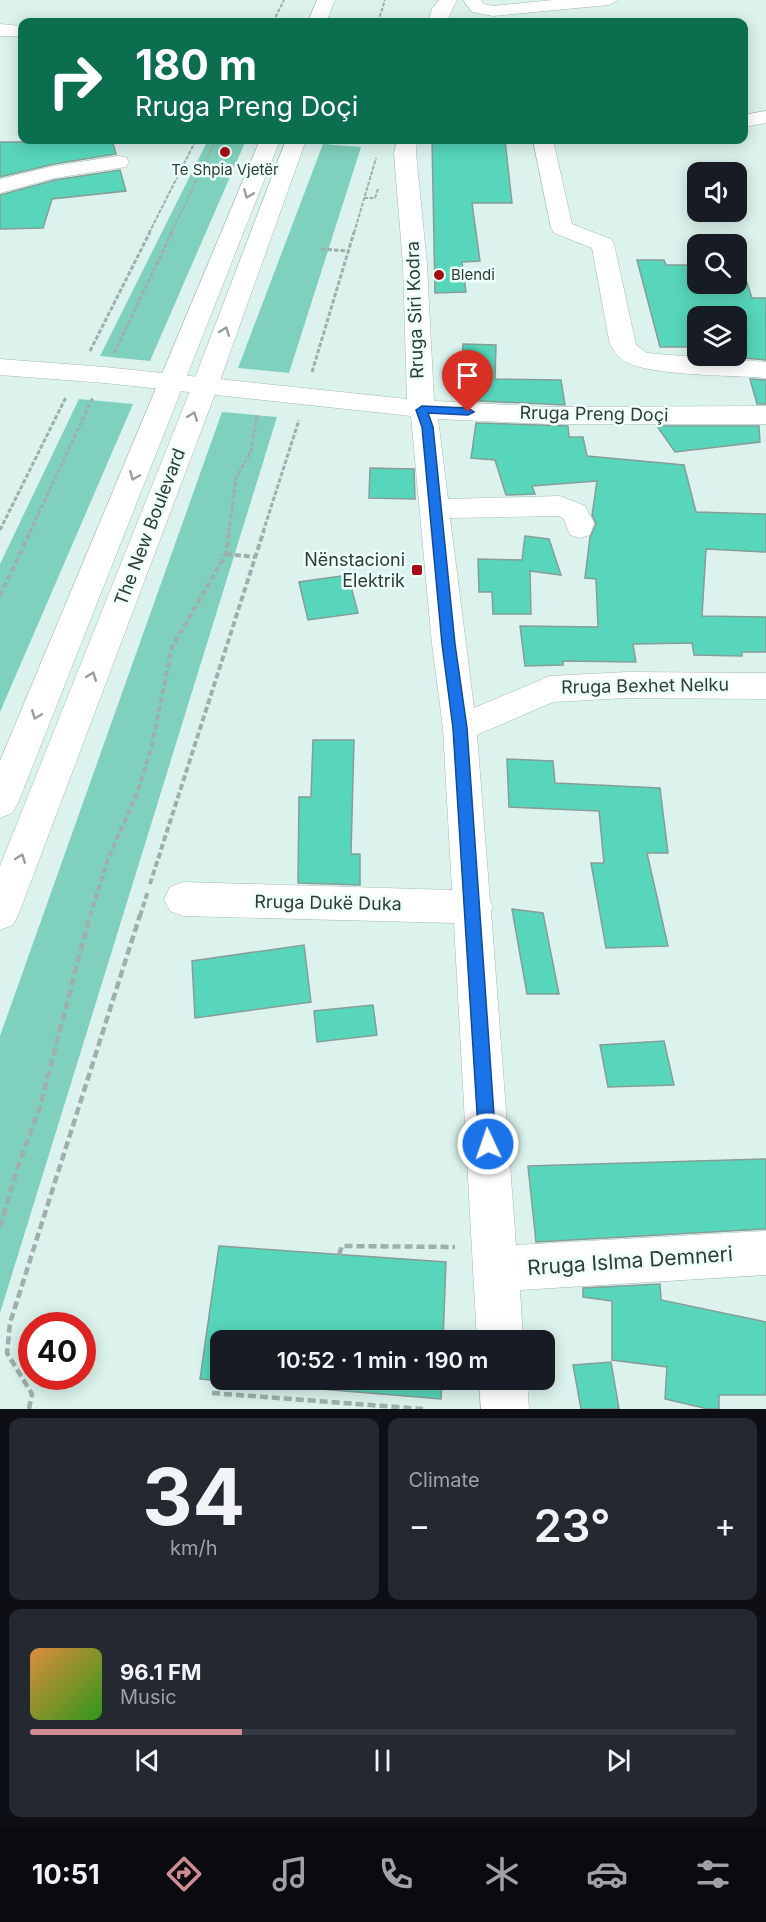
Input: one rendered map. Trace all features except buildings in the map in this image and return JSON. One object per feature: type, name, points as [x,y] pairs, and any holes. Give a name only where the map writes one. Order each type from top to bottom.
[{"type":"street","points":[[319,18],[326,0]]},
{"type":"street","points":[[438,18],[441,9],[448,0]]},
{"type":"street","points":[[472,0],[478,8],[493,10],[609,0]]},
{"type":"street","points":[[0,30],[18,31]]},
{"type":"street","points":[[748,121],[766,117]]},
{"type":"street","name":"The New Boulevard","points":[[0,803],[268,144]]},
{"type":"street","name":"The New Boulevard","points":[[0,913],[205,386],[295,144]]},
{"type":"street","name":"Rruga Siri Kodra","points":[[406,144],[405,153],[415,265],[418,392],[427,427],[434,509],[460,728],[474,907],[499,1330]]},
{"type":"street","points":[[544,144],[562,228],[603,244],[623,345],[627,351],[644,360],[658,362],[766,370]]},
{"type":"street","points":[[0,186],[54,172],[118,162]]},
{"type":"street","name":"Rruga Preng Doçi","points":[[0,367],[79,372],[422,410],[537,414],[766,415]]},
{"type":"street","points":[[434,509],[560,506],[573,510],[580,518],[580,528]]},
{"type":"street","name":"Rruga Bexhet Nelku","points":[[460,728],[550,689],[627,685],[766,686]]},
{"type":"street","name":"Rruga Dukë Duka","points":[[183,899],[474,907]]},
{"type":"street","name":"Rruga Islma Demneri","points":[[494,1258],[766,1252]]},
{"type":"street","points":[[503,1390],[505,1409]]},
{"type":"path","points":[[275,18],[284,0]]},
{"type":"path","points":[[379,18],[385,0]]},
{"type":"path","points":[[0,530],[194,144]]},
{"type":"path","points":[[112,357],[214,144]]},
{"type":"path","points":[[312,374],[378,151]]},
{"type":"path","points":[[321,249],[348,251]]},
{"type":"path","points":[[0,596],[92,400]]},
{"type":"path","points":[[0,1227],[18,1166],[39,1110],[90,915],[108,859],[138,791],[149,754],[172,647],[226,554],[236,478],[251,451],[257,412]]},
{"type":"path","points":[[28,1409],[32,1394],[7,1353],[10,1323],[300,416]]},
{"type":"path","points":[[226,554],[255,557]]},
{"type":"path","points":[[339,1255],[342,1246],[494,1258]]},
{"type":"path","points":[[212,1393],[423,1409]]},
{"type":"green space","points":[[206,144],[244,144],[150,361],[100,356]]},
{"type":"green space","points":[[323,144],[361,147],[289,373],[238,368]]},
{"type":"green space","points":[[79,399],[133,404],[0,712],[0,564]]},
{"type":"green space","points":[[222,412],[277,417],[0,1313],[0,1036]]},
{"type":"place","name":"Te Shpia Vjetër","points":[[225,152]]},
{"type":"place","name":"Blendi","points":[[439,275]]},
{"type":"place","name":"Nënstacioni Elektrik","points":[[417,570]]},
{"type":"route","points":[[468,412],[422,410],[427,427],[448,644],[460,728],[474,907],[488,1144]]}]
